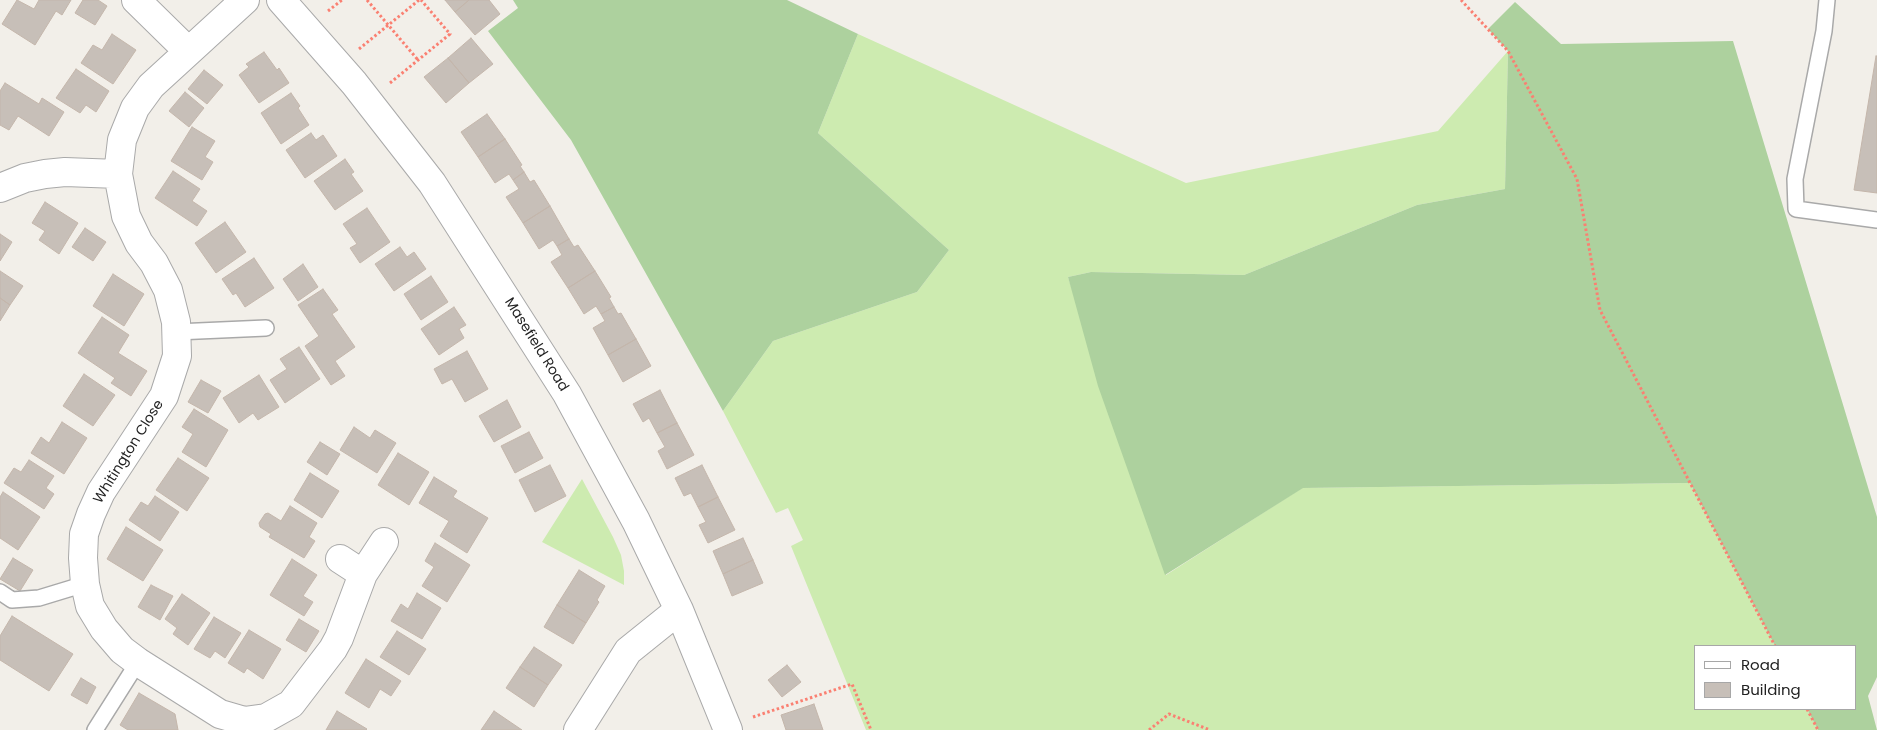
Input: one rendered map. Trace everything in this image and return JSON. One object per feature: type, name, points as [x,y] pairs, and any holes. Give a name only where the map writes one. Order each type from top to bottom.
[{"type":"street","points":[[136,0],[188,51]]},
{"type":"street","name":"Whitington Close","points":[[244,0],[151,86],[134,108],[122,140],[118,174],[126,216],[139,243],[154,263],[168,290],[176,322],[177,356],[164,396],[101,492],[90,514],[84,534],[83,558],[85,584],[90,606],[104,629],[122,650],[138,662],[220,714],[244,721],[266,718],[291,704],[333,649],[363,574],[384,542]]},
{"type":"street","name":"Masefield Road","points":[[281,0],[368,102],[432,183],[567,394],[636,521],[679,610],[727,728]]},
{"type":"street","points":[[0,188],[25,178],[45,174],[65,172],[118,174]]},
{"type":"street","points":[[340,558],[363,574]]},
{"type":"street","points":[[578,730],[628,651],[679,610]]},
{"type":"lane","points":[[1827,0],[1824,32],[1795,179],[1796,209],[1877,220]]},
{"type":"lane","points":[[176,332],[266,328]]},
{"type":"lane","points":[[0,592],[12,600],[39,598],[85,584]]},
{"type":"lane","points":[[95,730],[138,662]]},
{"type":"path","points":[[367,0],[418,60]]},
{"type":"path","points":[[338,66],[420,0],[450,34],[368,102]]},
{"type":"path","points":[[1461,0],[1508,51],[1577,179],[1600,310],[1774,645]]},
{"type":"path","points":[[727,728],[852,684],[872,730]]},
{"type":"path","points":[[1808,710],[1818,730]]},
{"type":"path","points":[[1149,730],[1169,714],[1210,730]]},
{"type":"green space","points":[[513,0],[787,0],[858,34],[818,133],[949,250],[917,292],[773,341],[723,411],[571,140],[488,31],[518,8]]},
{"type":"green space","points":[[1515,2],[1561,44],[1733,41],[1877,517],[1877,677],[1868,696],[1877,730],[1818,730],[1808,710],[1857,710],[1857,645],[1774,645],[1690,483],[1303,488],[1165,575],[1098,386],[1068,277],[1091,272],[1244,275],[1417,205],[1505,189],[1508,51],[1488,29]]},
{"type":"green space","points":[[858,34],[1186,183],[1438,131],[1508,51],[1505,189],[1417,205],[1244,275],[1091,272],[1068,277],[1166,575],[1302,488],[1690,483],[1774,645],[1694,645],[1694,710],[1808,710],[1818,730],[866,730],[791,546],[803,540],[788,508],[776,513],[723,411],[773,341],[917,292],[949,250],[818,133]]},
{"type":"green space","points":[[582,479],[621,555],[624,585],[542,542]]},
{"type":"building","points":[[17,0],[34,9],[39,0],[71,0],[62,15],[56,11],[35,45],[2,24]]},
{"type":"building","points":[[83,0],[98,0],[107,6],[95,25],[75,13]]},
{"type":"building","points":[[445,0],[469,0],[455,12]]},
{"type":"building","points":[[469,0],[489,0],[500,14],[475,35],[455,12]]},
{"type":"building","points":[[112,34],[136,50],[113,84],[81,63],[93,45],[102,50]]},
{"type":"building","points":[[471,38],[493,64],[469,83],[448,58]]},
{"type":"building","points":[[264,52],[277,70],[279,68],[289,83],[259,103],[239,75],[249,67],[246,64]]},
{"type":"building","points":[[1877,56],[1877,193],[1854,190]]},
{"type":"building","points":[[448,58],[469,83],[446,103],[424,77]]},
{"type":"building","points":[[76,69],[109,91],[96,112],[86,105],[80,113],[56,98]]},
{"type":"building","points":[[204,70],[223,85],[207,104],[188,89]]},
{"type":"building","points":[[5,83],[39,104],[42,98],[64,112],[49,136],[18,116],[9,130],[0,125],[0,91]]},
{"type":"building","points":[[185,92],[204,108],[189,127],[169,111]]},
{"type":"building","points":[[291,93],[309,125],[281,144],[261,113]]},
{"type":"building","points":[[487,114],[505,139],[478,157],[461,132]]},
{"type":"building","points":[[192,127],[215,141],[205,157],[213,162],[202,180],[171,161]]},
{"type":"building","points":[[311,133],[316,140],[323,135],[337,156],[305,178],[286,150]]},
{"type":"building","points":[[505,139],[522,165],[520,166],[524,172],[513,180],[509,174],[495,183],[478,157]]},
{"type":"building","points":[[345,159],[354,172],[351,174],[363,191],[335,210],[314,181]]},
{"type":"building","points":[[173,171],[200,189],[192,201],[207,211],[197,226],[155,198]]},
{"type":"building","points":[[524,172],[530,182],[534,180],[550,206],[523,223],[506,197],[519,189],[513,180]]},
{"type":"building","points":[[45,202],[78,223],[59,254],[39,240],[45,231],[32,223]]},
{"type":"building","points":[[550,206],[569,239],[557,246],[553,240],[539,249],[523,223]]},
{"type":"building","points":[[367,208],[390,242],[360,263],[350,248],[357,244],[343,224]]},
{"type":"building","points":[[225,222],[246,252],[216,273],[195,243]]},
{"type":"building","points":[[85,228],[106,242],[93,261],[72,247]]},
{"type":"building","points":[[0,234],[12,242],[0,261]]},
{"type":"building","points":[[569,239],[574,247],[578,245],[595,271],[568,288],[551,262],[562,255],[557,246]]},
{"type":"building","points":[[400,247],[407,257],[414,252],[426,269],[394,291],[375,264]]},
{"type":"building","points":[[254,258],[274,288],[245,307],[236,293],[233,295],[222,279]]},
{"type":"building","points":[[303,264],[318,287],[298,301],[283,279]]},
{"type":"building","points":[[0,271],[23,286],[10,305],[0,298]]},
{"type":"building","points":[[595,271],[611,297],[609,298],[614,307],[601,314],[596,306],[584,314],[568,288]]},
{"type":"building","points":[[113,274],[144,294],[124,326],[93,306]]},
{"type":"building","points":[[431,276],[448,302],[421,320],[404,294]]},
{"type":"building","points":[[323,289],[338,310],[332,314],[355,347],[335,361],[345,376],[331,385],[305,346],[319,336],[298,305]]},
{"type":"building","points":[[0,298],[10,305],[0,321]]},
{"type":"building","points":[[454,307],[466,325],[459,329],[464,338],[439,355],[421,329]]},
{"type":"building","points":[[614,307],[618,314],[621,313],[636,339],[608,355],[593,328],[605,321],[601,314]]},
{"type":"building","points":[[102,317],[129,335],[118,353],[147,371],[131,396],[111,383],[115,378],[78,353]]},
{"type":"building","points":[[636,339],[651,366],[623,382],[608,355]]},
{"type":"building","points":[[299,347],[320,379],[285,403],[270,380],[287,369],[280,359]]},
{"type":"building","points":[[467,351],[488,389],[465,402],[452,379],[442,384],[434,369]]},
{"type":"building","points":[[84,374],[115,395],[93,426],[63,406]]},
{"type":"building","points":[[259,375],[279,407],[258,420],[253,413],[239,423],[223,398]]},
{"type":"building","points":[[201,380],[221,391],[208,413],[188,402]]},
{"type":"building","points":[[660,390],[677,423],[657,433],[649,418],[643,422],[633,404]]},
{"type":"building","points":[[507,400],[521,427],[494,442],[479,416]]},
{"type":"building","points":[[194,409],[228,430],[206,467],[182,452],[193,434],[182,427]]},
{"type":"building","points":[[62,422],[87,438],[64,474],[31,453],[41,437],[49,443]]},
{"type":"building","points":[[677,423],[694,455],[667,469],[658,451],[665,447],[657,433]]},
{"type":"building","points":[[354,427],[370,438],[375,430],[396,443],[377,473],[340,450]]},
{"type":"building","points":[[529,432],[543,458],[515,473],[501,446]]},
{"type":"building","points":[[320,442],[340,454],[327,475],[307,462]]},
{"type":"building","points":[[398,453],[429,472],[409,505],[378,485]]},
{"type":"building","points":[[178,458],[209,478],[187,511],[156,490]]},
{"type":"building","points":[[29,460],[54,476],[46,488],[54,494],[44,509],[4,483],[14,468],[21,472]]},
{"type":"building","points":[[550,465],[566,496],[535,512],[519,480]]},
{"type":"building","points":[[702,465],[718,497],[698,507],[691,493],[684,496],[675,478]]},
{"type":"building","points":[[310,473],[339,491],[322,518],[294,500]]},
{"type":"building","points":[[434,477],[457,491],[453,497],[488,518],[467,553],[440,536],[449,521],[419,503]]},
{"type":"building","points":[[3,492],[40,517],[18,550],[0,538],[0,497]]},
{"type":"building","points":[[155,496],[179,512],[160,541],[129,520],[141,502],[148,506]]},
{"type":"building","points":[[718,497],[735,530],[708,543],[699,525],[706,522],[698,507]]},
{"type":"building","points":[[290,506],[317,523],[309,537],[315,541],[304,558],[269,537],[271,534],[260,527],[259,523],[265,514],[268,513],[281,521]]},
{"type":"building","points":[[126,527],[163,550],[143,581],[107,559]]},
{"type":"building","points":[[743,538],[753,560],[723,574],[713,551]]},
{"type":"building","points":[[435,543],[470,565],[447,602],[422,586],[434,567],[425,561]]},
{"type":"building","points":[[13,558],[33,570],[20,591],[0,579]]},
{"type":"building","points":[[292,559],[317,575],[303,596],[313,602],[304,616],[270,595]]},
{"type":"building","points":[[753,560],[763,583],[732,596],[723,574]]},
{"type":"building","points":[[579,570],[605,586],[597,600],[599,602],[586,623],[557,605]]},
{"type":"building","points":[[151,585],[173,596],[160,620],[138,607]]},
{"type":"building","points":[[417,593],[441,608],[422,639],[391,621],[401,604],[408,609]]},
{"type":"building","points":[[182,594],[210,613],[188,645],[173,634],[177,628],[165,619]]},
{"type":"building","points":[[557,605],[586,623],[573,644],[544,627]]},
{"type":"building","points":[[12,616],[73,654],[49,691],[0,660],[0,636]]},
{"type":"building","points":[[214,617],[241,633],[225,658],[215,651],[210,658],[194,649]]},
{"type":"building","points":[[299,619],[319,631],[306,652],[286,640]]},
{"type":"building","points":[[249,630],[281,649],[263,679],[247,668],[244,673],[228,663]]},
{"type":"building","points":[[397,631],[426,649],[409,675],[380,657]]},
{"type":"building","points":[[534,647],[562,665],[548,685],[520,667]]},
{"type":"building","points":[[366,659],[401,681],[391,696],[380,689],[369,708],[345,693]]},
{"type":"building","points":[[787,665],[801,682],[782,697],[768,680]]},
{"type":"building","points":[[520,667],[548,685],[534,707],[506,688]]},
{"type":"building","points":[[81,678],[96,687],[87,704],[71,695]]},
{"type":"building","points":[[139,693],[175,714],[178,730],[128,730],[120,725]]},
{"type":"building","points":[[814,704],[823,730],[786,730],[781,715]]},
{"type":"building","points":[[337,711],[367,729],[326,730]]},
{"type":"building","points":[[494,711],[522,730],[481,730]]}]
